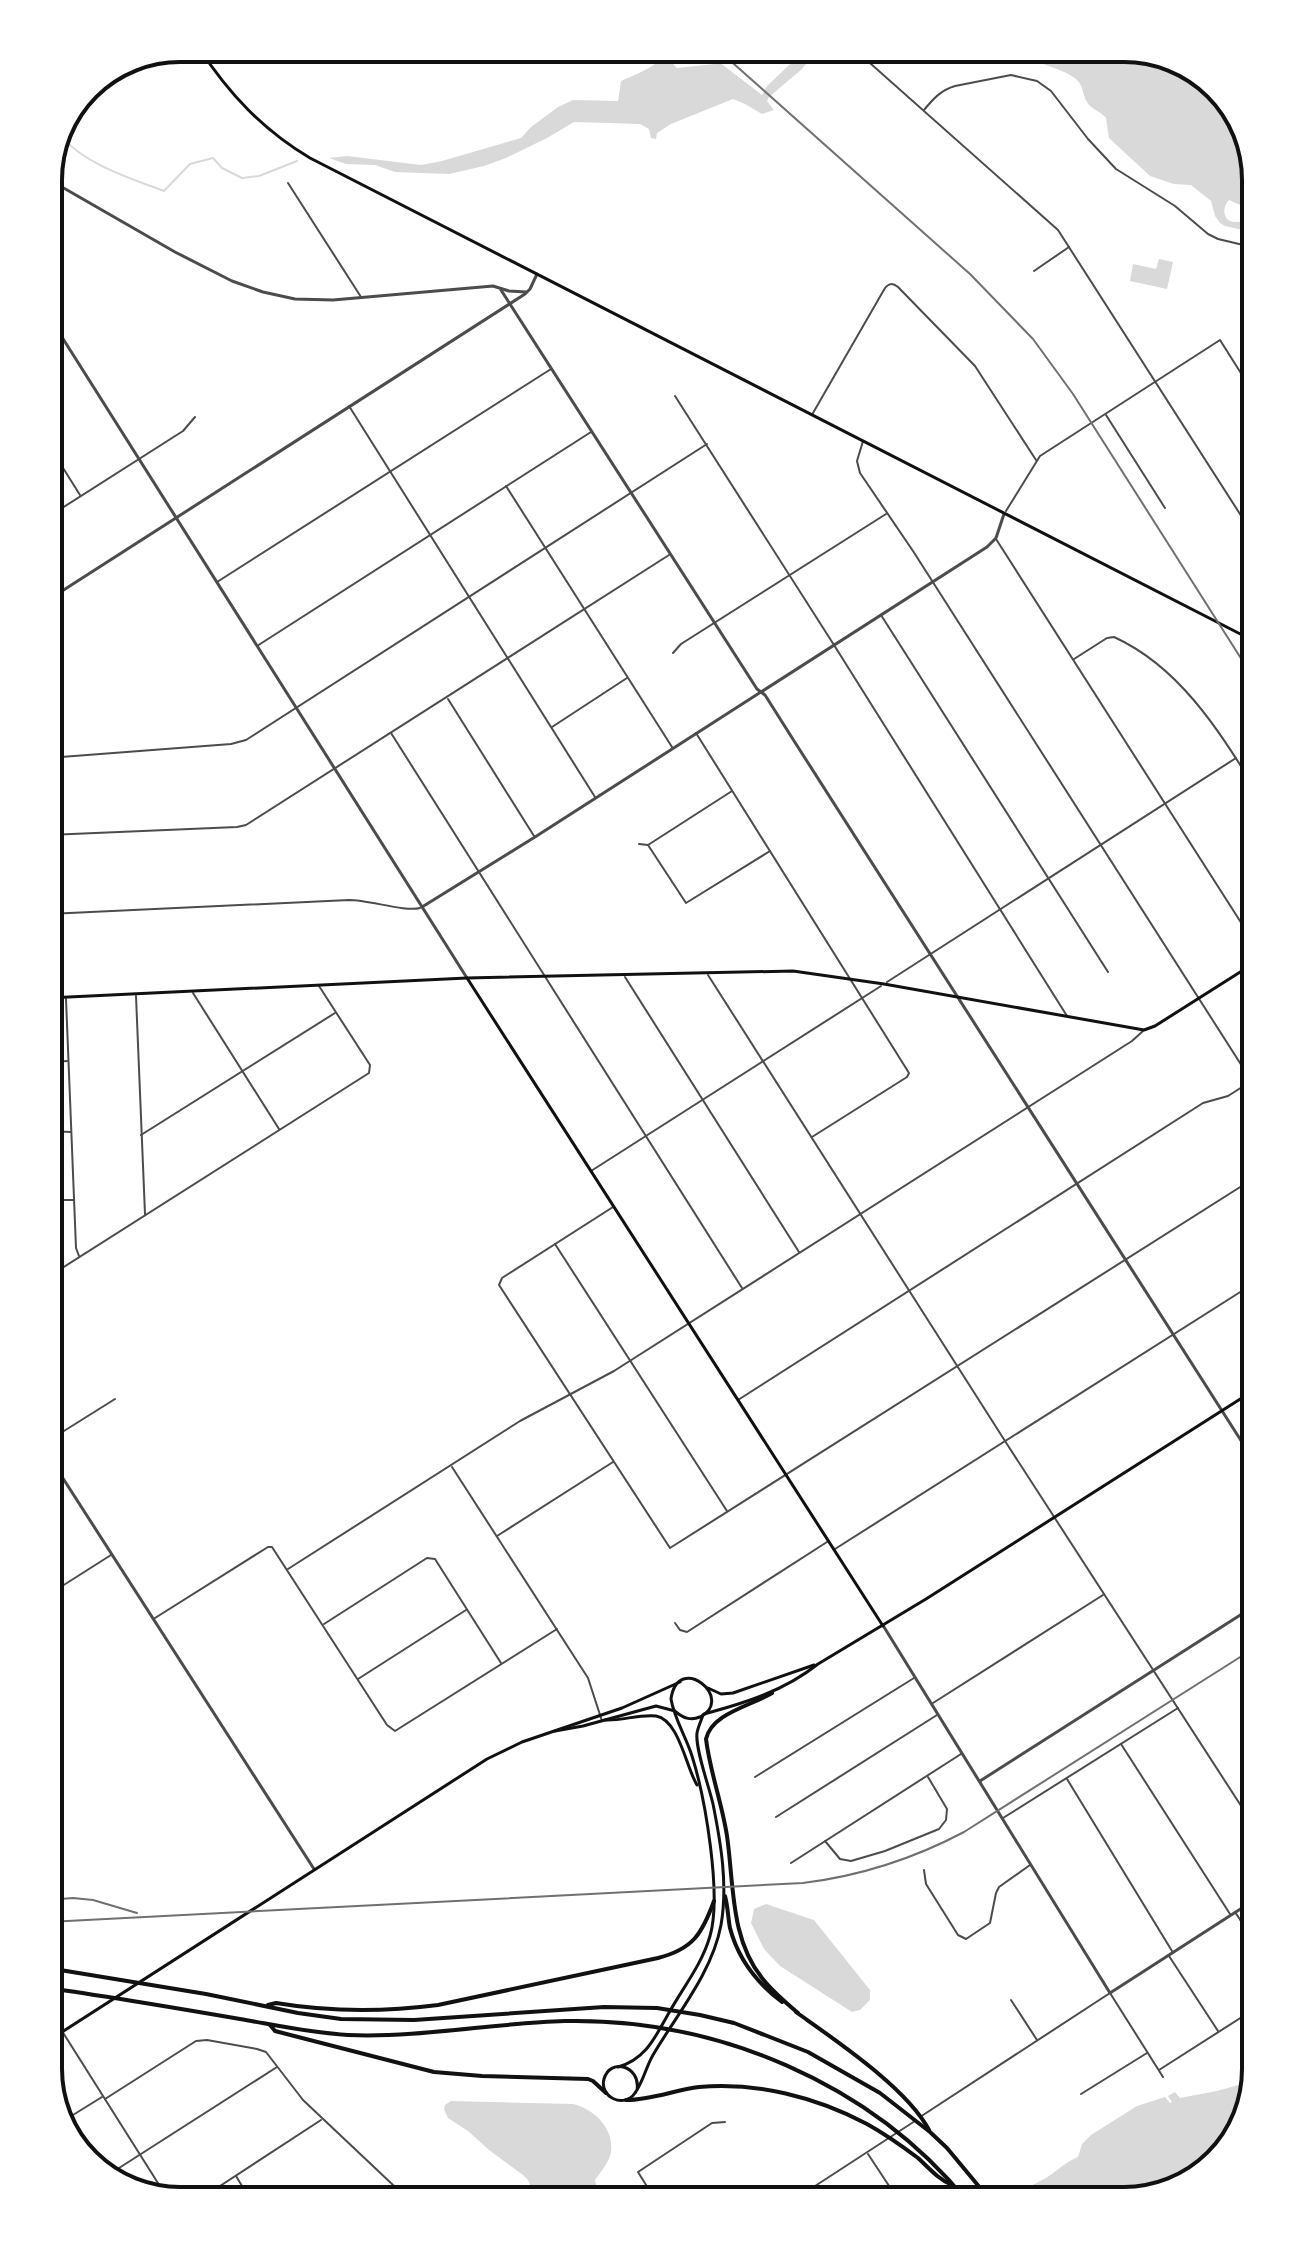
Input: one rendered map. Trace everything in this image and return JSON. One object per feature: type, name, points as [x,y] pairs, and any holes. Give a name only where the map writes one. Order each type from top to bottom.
[{"type":"highway","points":[[772,1693],[719,1720],[710,1728],[706,1739],[727,1836],[740,1937],[762,1979],[798,2013]]},
{"type":"highway","points":[[725,1896],[733,1938],[747,1966],[766,1989],[853,2054],[905,2100],[923,2119],[930,2132]]},
{"type":"highway","points":[[266,2005],[276,2003],[342,2010],[408,2009],[658,1958],[679,1951],[695,1940],[714,1901]]},
{"type":"highway","points":[[62,1970],[306,2014],[367,2021],[567,2008],[651,2008],[734,2023],[808,2052],[844,2071],[897,2106],[954,2155],[981,2187]]},
{"type":"highway","points":[[62,1990],[303,2030],[371,2035],[566,2021],[639,2026],[687,2034],[778,2061],[857,2102],[912,2143],[956,2187]]},
{"type":"highway","points":[[268,2024],[275,2031],[425,2070],[482,2076],[577,2078],[593,2081],[606,2093]]},
{"type":"highway","points":[[626,2100],[698,2087],[722,2086],[783,2092],[807,2098],[870,2126],[904,2148],[943,2182],[956,2187]]},
{"type":"main road","points":[[208,62],[243,106],[293,148],[1242,635]]},
{"type":"main road","points":[[62,997],[467,978],[793,971],[1144,1030],[1242,971]]},
{"type":"main road","points":[[467,978],[883,1626]]},
{"type":"main road","points":[[62,2031],[487,1759],[552,1731],[656,1706],[692,1719],[772,1693],[1242,1398]]},
{"type":"main road","points":[[582,1724],[692,1678],[721,1694],[733,1693],[818,1664]]},
{"type":"main road","points":[[680,1682],[671,1699],[699,1788],[709,1850],[714,1915],[699,1966],[640,2057],[605,2076],[606,2093],[615,2100],[626,2100],[637,2090],[647,2065],[710,1961],[718,1939],[725,1896],[713,1807],[697,1741],[698,1728],[710,1705],[708,1688]]},
{"type":"main road","points":[[604,1720],[654,1716],[665,1720],[674,1730],[699,1788]]},
{"type":"main road","points":[[618,2067],[634,2073],[637,2090]]},
{"type":"street","points":[[869,62],[1058,230],[1242,517]]},
{"type":"street","points":[[923,111],[941,92],[955,86],[1011,75],[1037,81],[1051,91],[1116,169],[1165,199],[1213,237],[1242,244]]},
{"type":"street","points":[[288,183],[361,298]]},
{"type":"street","points":[[62,187],[175,252],[252,289],[307,300],[493,286],[501,290],[528,292]]},
{"type":"street","points":[[1034,271],[1070,246]]},
{"type":"street","points":[[62,591],[528,292],[537,274]]},
{"type":"street","points":[[812,414],[885,288],[891,284],[898,287],[975,366],[1036,460]]},
{"type":"street","points":[[501,290],[1242,1441]]},
{"type":"street","points":[[62,337],[467,978]]},
{"type":"street","points":[[62,913],[357,900],[412,909],[422,907],[987,547],[996,538],[1004,514],[1036,460],[1105,414],[1220,340],[1242,375]]},
{"type":"street","points":[[217,582],[552,368]]},
{"type":"street","points":[[675,396],[1067,1017]]},
{"type":"street","points":[[349,406],[595,798]]},
{"type":"street","points":[[1105,414],[1165,508]]},
{"type":"street","points":[[62,508],[183,431],[195,417]]},
{"type":"street","points":[[257,646],[592,431]]},
{"type":"street","points":[[864,440],[858,455],[858,469],[1242,1067]]},
{"type":"street","points":[[62,757],[235,744],[246,740],[707,444]]},
{"type":"street","points":[[62,466],[81,496]]},
{"type":"street","points":[[506,486],[672,748]]},
{"type":"street","points":[[673,653],[681,644],[887,513]]},
{"type":"street","points":[[996,538],[1242,924]]},
{"type":"street","points":[[62,834],[243,826],[670,554]]},
{"type":"street","points":[[881,615],[1108,972]]},
{"type":"street","points":[[1073,660],[1107,638],[1118,638],[1173,676],[1210,719],[1242,768]]},
{"type":"street","points":[[551,728],[628,678]]},
{"type":"street","points":[[447,697],[535,837]]},
{"type":"street","points":[[391,733],[743,1289]]},
{"type":"street","points":[[696,733],[909,1074],[811,1137]]},
{"type":"street","points":[[591,1171],[1236,758]]},
{"type":"street","points":[[639,844],[648,845],[733,790]]},
{"type":"street","points":[[648,845],[686,903],[770,851]]},
{"type":"street","points":[[707,972],[1242,1807]]},
{"type":"street","points":[[623,974],[799,1253]]},
{"type":"street","points":[[62,1268],[370,1070],[370,1065],[319,985]]},
{"type":"street","points":[[192,991],[280,1130]]},
{"type":"street","points":[[136,993],[145,1215]]},
{"type":"street","points":[[66,997],[76,1248],[79,1257]]},
{"type":"street","points":[[141,1135],[336,1013]]},
{"type":"street","points":[[288,1569],[520,1421],[630,1361],[1132,1041],[1144,1030]]},
{"type":"street","points":[[62,1061],[69,1061]]},
{"type":"street","points":[[738,1400],[1203,1103],[1228,1096],[1242,1087]]},
{"type":"street","points":[[62,1132],[72,1132]]},
{"type":"street","points":[[613,1207],[499,1282],[670,1548],[1242,1186]]},
{"type":"street","points":[[62,1200],[74,1200]]},
{"type":"street","points":[[554,1244],[728,1512]]},
{"type":"street","points":[[834,1549],[1242,1291]]},
{"type":"street","points":[[62,1432],[115,1399]]},
{"type":"street","points":[[497,1536],[614,1461]]},
{"type":"street","points":[[451,1466],[588,1678],[604,1720]]},
{"type":"street","points":[[62,1477],[314,1869]]},
{"type":"street","points":[[675,1623],[680,1630],[687,1632],[829,1541]]},
{"type":"street","points":[[154,1619],[268,1547],[274,1548],[393,1731],[557,1629]]},
{"type":"street","points":[[62,1586],[112,1555]]},
{"type":"street","points":[[323,1625],[432,1557],[502,1664]]},
{"type":"street","points":[[931,1704],[1104,1595]]},
{"type":"street","points":[[358,1679],[467,1609]]},
{"type":"street","points":[[980,1781],[1242,1614]]},
{"type":"street","points":[[883,1626],[1163,2077]]},
{"type":"street","points":[[755,1777],[915,1677]]},
{"type":"street","points":[[1003,1818],[1179,1708]]},
{"type":"street","points":[[776,1817],[938,1714]]},
{"type":"street","points":[[1121,1743],[1230,1915]]},
{"type":"street","points":[[791,1863],[962,1753]]},
{"type":"street","points":[[825,1841],[836,1856],[848,1862],[939,1829],[946,1820],[947,1809],[928,1776]]},
{"type":"street","points":[[1066,1779],[1218,2032]]},
{"type":"street","points":[[924,1870],[926,1884],[958,1935],[966,1939],[990,1923],[999,1887],[1031,1864]]},
{"type":"street","points":[[814,2187],[1242,1908]]},
{"type":"street","points":[[1235,1912],[1242,1923]]},
{"type":"street","points":[[1011,2000],[1038,2041]]},
{"type":"street","points":[[1159,2070],[1242,2017]]},
{"type":"street","points":[[62,2031],[159,2185]]},
{"type":"street","points":[[72,2116],[201,2040],[262,2050],[270,2055],[298,2095],[395,2187]]},
{"type":"street","points":[[1081,2094],[1148,2052]]},
{"type":"street","points":[[118,2169],[278,2066]]},
{"type":"street","points":[[219,2187],[322,2119]]},
{"type":"street","points":[[647,2187],[638,2172],[712,2123],[725,2122]]},
{"type":"street","points":[[867,2153],[890,2187]]},
{"type":"street","points":[[236,2176],[243,2187]]},
{"type":"shaded area","points":[[671,62],[677,68],[719,62],[762,95],[792,62],[808,62],[769,97],[767,101],[774,110],[762,114],[733,99],[671,124],[657,133],[656,139],[651,138],[649,129],[640,124],[574,122],[506,158],[449,174],[395,172],[375,165],[346,164],[329,158],[347,156],[421,165],[442,161],[521,138],[558,107],[573,100],[618,101],[621,81],[655,64]]},
{"type":"shaded area","points":[[1040,62],[1147,64],[1176,74],[1202,91],[1222,114],[1236,142],[1240,157],[1242,206],[1229,200],[1224,211],[1226,218],[1232,222],[1242,221],[1242,230],[1220,223],[1211,201],[1191,185],[1174,184],[1150,176],[1109,138],[1106,118],[1085,99],[1076,79]]},
{"type":"shaded area","points":[[1159,259],[1173,262],[1167,289],[1130,281],[1133,264],[1156,269]]},
{"type":"shaded area","points":[[766,1904],[814,1920],[870,1990],[870,2000],[860,2010],[852,2012],[780,1966],[764,1949],[751,1923],[754,1909]]},
{"type":"shaded area","points":[[1241,2084],[1236,2107],[1222,2135],[1202,2158],[1176,2175],[1147,2185],[1124,2187],[1030,2187],[1078,2157],[1082,2144],[1091,2135],[1137,2106],[1165,2097],[1170,2103],[1168,2096],[1175,2092],[1180,2098]]},
{"type":"shaded area","points":[[451,2101],[573,2104],[588,2110],[601,2121],[609,2135],[611,2152],[595,2180],[596,2187],[531,2187],[523,2175],[448,2118],[445,2105]]},
{"type":"waterway","points":[[68,143],[96,163],[164,191],[190,164],[213,158],[222,168],[242,178],[259,176],[297,161]]},
{"type":"railway","points":[[732,62],[970,274],[1033,339],[1073,394],[1242,660]]},
{"type":"railway","points":[[62,1921],[803,1883],[845,1876],[906,1858],[964,1832],[1242,1656]]},
{"type":"railway","points":[[62,1899],[93,1900],[137,1913]]}]
